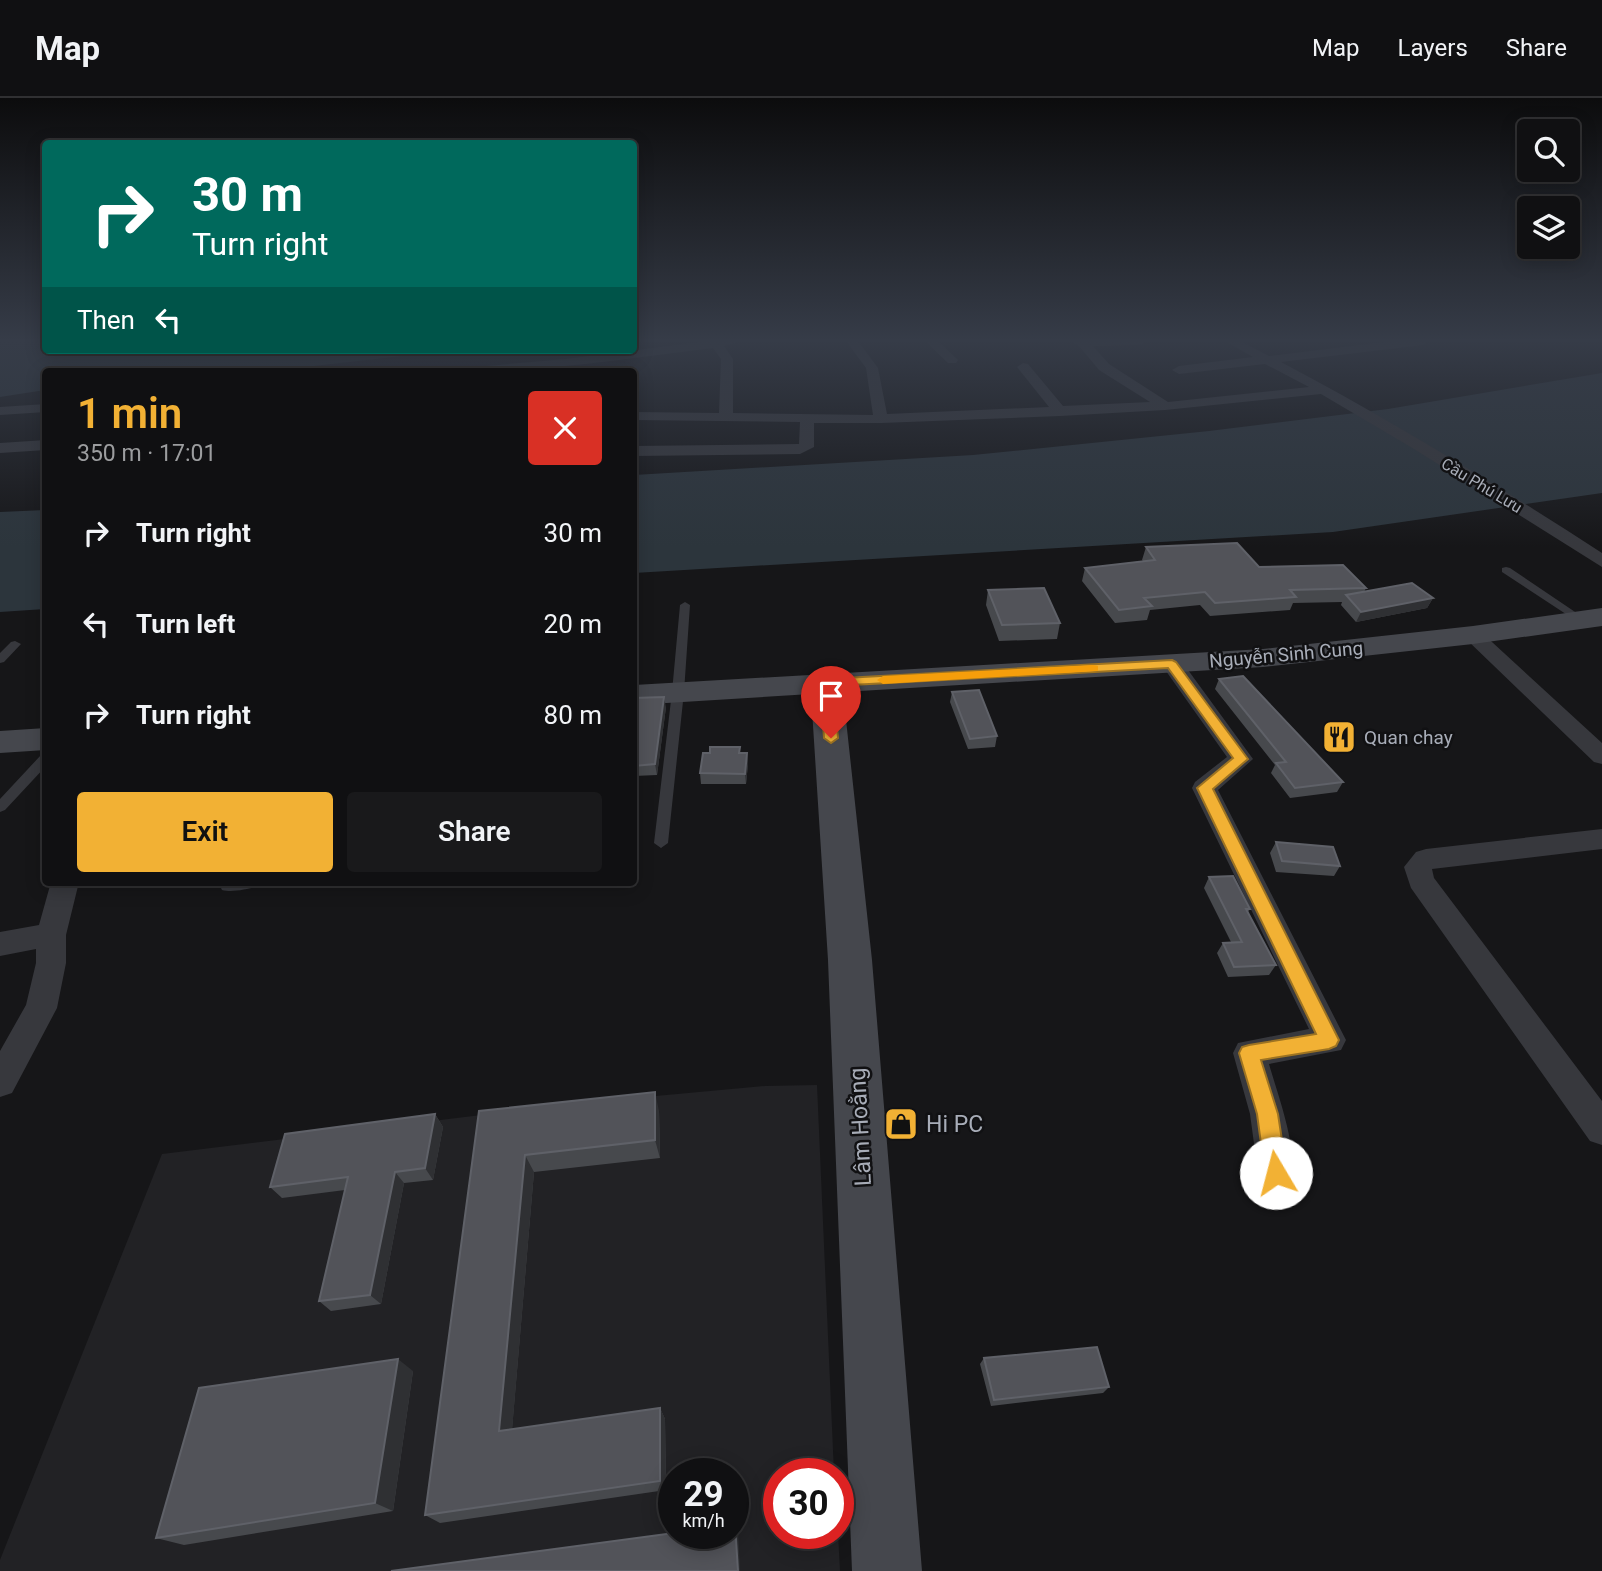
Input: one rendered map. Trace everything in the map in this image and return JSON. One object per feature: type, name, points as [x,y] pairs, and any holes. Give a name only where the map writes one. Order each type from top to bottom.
[{"type":"main road","name":"Nguyễn Sinh Cung","points":[[637,695],[1263,658],[1592,619]]},
{"type":"main road","name":"Lâm Hoằng","points":[[826,683],[850,960],[887,1571]]},
{"type":"main road","points":[[0,742],[42,739]]},
{"type":"street","points":[[0,411],[19,410]]},
{"type":"street","points":[[726,410],[726,415]]},
{"type":"street","points":[[879,410],[881,419]]},
{"type":"street","points":[[637,416],[881,419],[1094,410]]},
{"type":"street","name":"Cầu Phú Lưu","points":[[1355,410],[1539,519]]},
{"type":"street","points":[[637,451],[800,449],[806,447],[807,418]]},
{"type":"street","points":[[1,448],[42,445]]},
{"type":"street","points":[[1539,519],[1602,561]]},
{"type":"street","points":[[1474,635],[1602,756]]},
{"type":"street","points":[[1172,664],[1241,759],[1204,788],[1329,1040],[1249,1053],[1267,1114],[1276,1173]]},
{"type":"street","points":[[1602,839],[1426,859],[1418,867],[1421,881],[1602,1129]]},
{"type":"street","points":[[0,1082],[41,1008],[51,963],[51,935],[64,886]]},
{"type":"street","points":[[0,944],[51,935]]},
{"type":"lane","points":[[1506,570],[1592,619]]},
{"type":"lane","points":[[661,843],[685,605]]},
{"type":"lane","points":[[0,660],[15,644]]},
{"type":"lane","points":[[0,807],[42,762]]},
{"type":"shaded area","points":[[1382,410],[1602,410],[1602,493],[1333,532],[637,573],[637,475],[973,455],[1209,431]]},
{"type":"shaded area","points":[[42,510],[42,609],[0,612],[0,512]]},
{"type":"shaded area","points":[[817,1085],[833,1458],[763,1458],[763,1549],[839,1549],[840,1571],[0,1571],[0,1560],[162,1154],[580,1103],[765,1086]]},
{"type":"building","points":[[1237,543],[1259,567],[1343,565],[1366,588],[1290,590],[1296,597],[1215,603],[1205,592],[1144,598],[1152,606],[1119,610],[1085,568],[1155,560],[1146,547]]},
{"type":"building","points":[[1412,583],[1433,598],[1361,612],[1346,595]]},
{"type":"building","points":[[1044,588],[1060,623],[1002,625],[988,590]]},
{"type":"building","points":[[1243,676],[1343,782],[1295,788],[1276,763],[1286,762],[1219,679]]},
{"type":"building","points":[[979,690],[997,736],[970,739],[952,692]]},
{"type":"building","points":[[664,697],[655,764],[637,766],[637,698]]},
{"type":"building","points":[[710,747],[740,747],[739,753],[747,753],[745,774],[700,773],[703,753],[710,753]]},
{"type":"building","points":[[1276,842],[1333,847],[1340,866],[1282,861]]},
{"type":"building","points":[[1233,876],[1250,909],[1246,909],[1276,965],[1234,967],[1223,943],[1242,942],[1209,877]]},
{"type":"building","points":[[655,1092],[655,1140],[525,1155],[499,1431],[660,1408],[658,1481],[425,1515],[479,1111]]},
{"type":"building","points":[[435,1114],[425,1168],[395,1172],[370,1295],[319,1301],[348,1177],[270,1187],[285,1134]]},
{"type":"building","points":[[1097,1347],[1109,1387],[994,1400],[984,1358]]},
{"type":"building","points":[[398,1359],[375,1503],[156,1538],[199,1388]]},
{"type":"building","points":[[658,1535],[658,1549],[737,1549],[738,1571],[391,1571]]},
{"type":"slow traffic","points":[[883,680],[1093,668]]},
{"type":"place","name":"Quan chay","points":[[1339,737]]},
{"type":"place","name":"Hi PC","points":[[901,1124]]},
{"type":"route","points":[[831,738],[826,683],[1172,664],[1241,759],[1204,788],[1329,1040],[1249,1053],[1267,1114],[1276,1173]]}]
